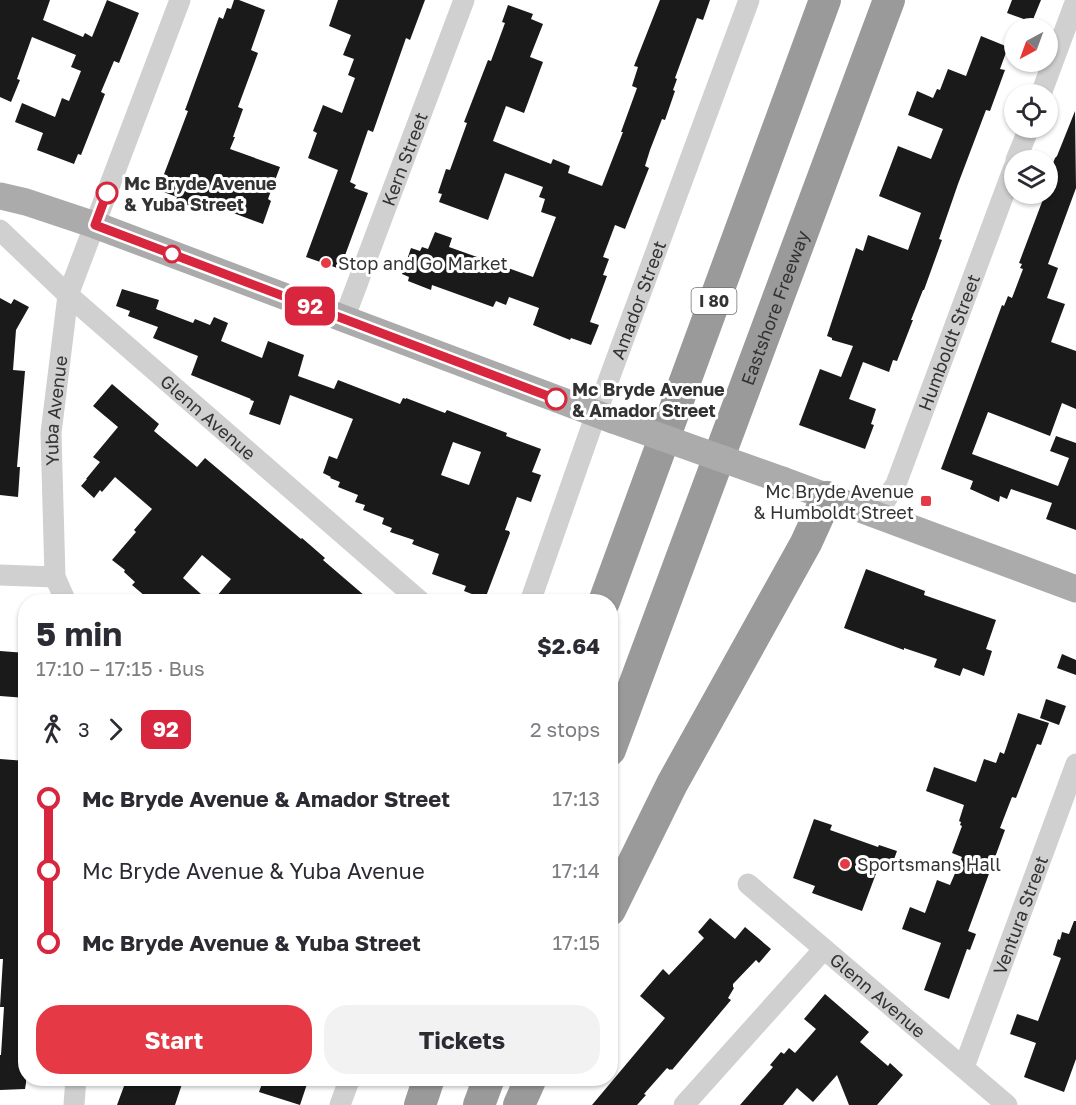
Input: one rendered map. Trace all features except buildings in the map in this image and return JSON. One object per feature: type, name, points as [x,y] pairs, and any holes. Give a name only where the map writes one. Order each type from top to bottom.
[{"type":"highway","name":"I 80","points":[[607,594],[825,0]]},
{"type":"highway","name":"Eastshore Freeway","points":[[618,728],[889,0]]},
{"type":"highway","points":[[618,894],[672,784],[806,543],[827,497]]},
{"type":"highway","points":[[420,1105],[426,1086]]},
{"type":"highway","points":[[479,1105],[486,1086]]},
{"type":"highway","points":[[519,1105],[527,1086]]},
{"type":"main road","points":[[0,196],[26,201],[95,225],[605,417],[1076,589]]},
{"type":"street","name":"Yuba Avenue","points":[[62,594],[55,577],[51,433],[68,295],[180,0]]},
{"type":"street","name":"Kern Street","points":[[344,319],[464,0]]},
{"type":"street","name":"Amador Street","points":[[533,594],[605,417],[749,0]]},
{"type":"street","points":[[1045,84],[1076,0]]},
{"type":"street","name":"Humboldt Street","points":[[876,515],[896,484],[1004,194]]},
{"type":"street","name":"Glenn Avenue","points":[[0,230],[68,295],[412,594]]},
{"type":"street","points":[[0,575],[55,577]]},
{"type":"street","name":"Ventura Street","points":[[964,1067],[1076,764]]},
{"type":"street","name":"Glenn Avenue","points":[[748,884],[1007,1105]]},
{"type":"street","points":[[684,1105],[824,949]]},
{"type":"street","points":[[74,1105],[75,1086]]},
{"type":"street","points":[[340,1105],[347,1086]]},
{"type":"bus line","name":"92","points":[[107,193],[95,225],[556,399]]},
{"type":"place","name":"Mc Bryde Avenue & Yuba Street","points":[[107,193]]},
{"type":"place","name":"Stop and Go Market","points":[[326,263]]},
{"type":"place","name":"Mc Bryde Avenue & Amador Street","points":[[556,399]]},
{"type":"place","name":"Mc Bryde Avenue & Humboldt Street","points":[[926,501]]},
{"type":"place","name":"Sportsmans Hall","points":[[845,864]]}]
